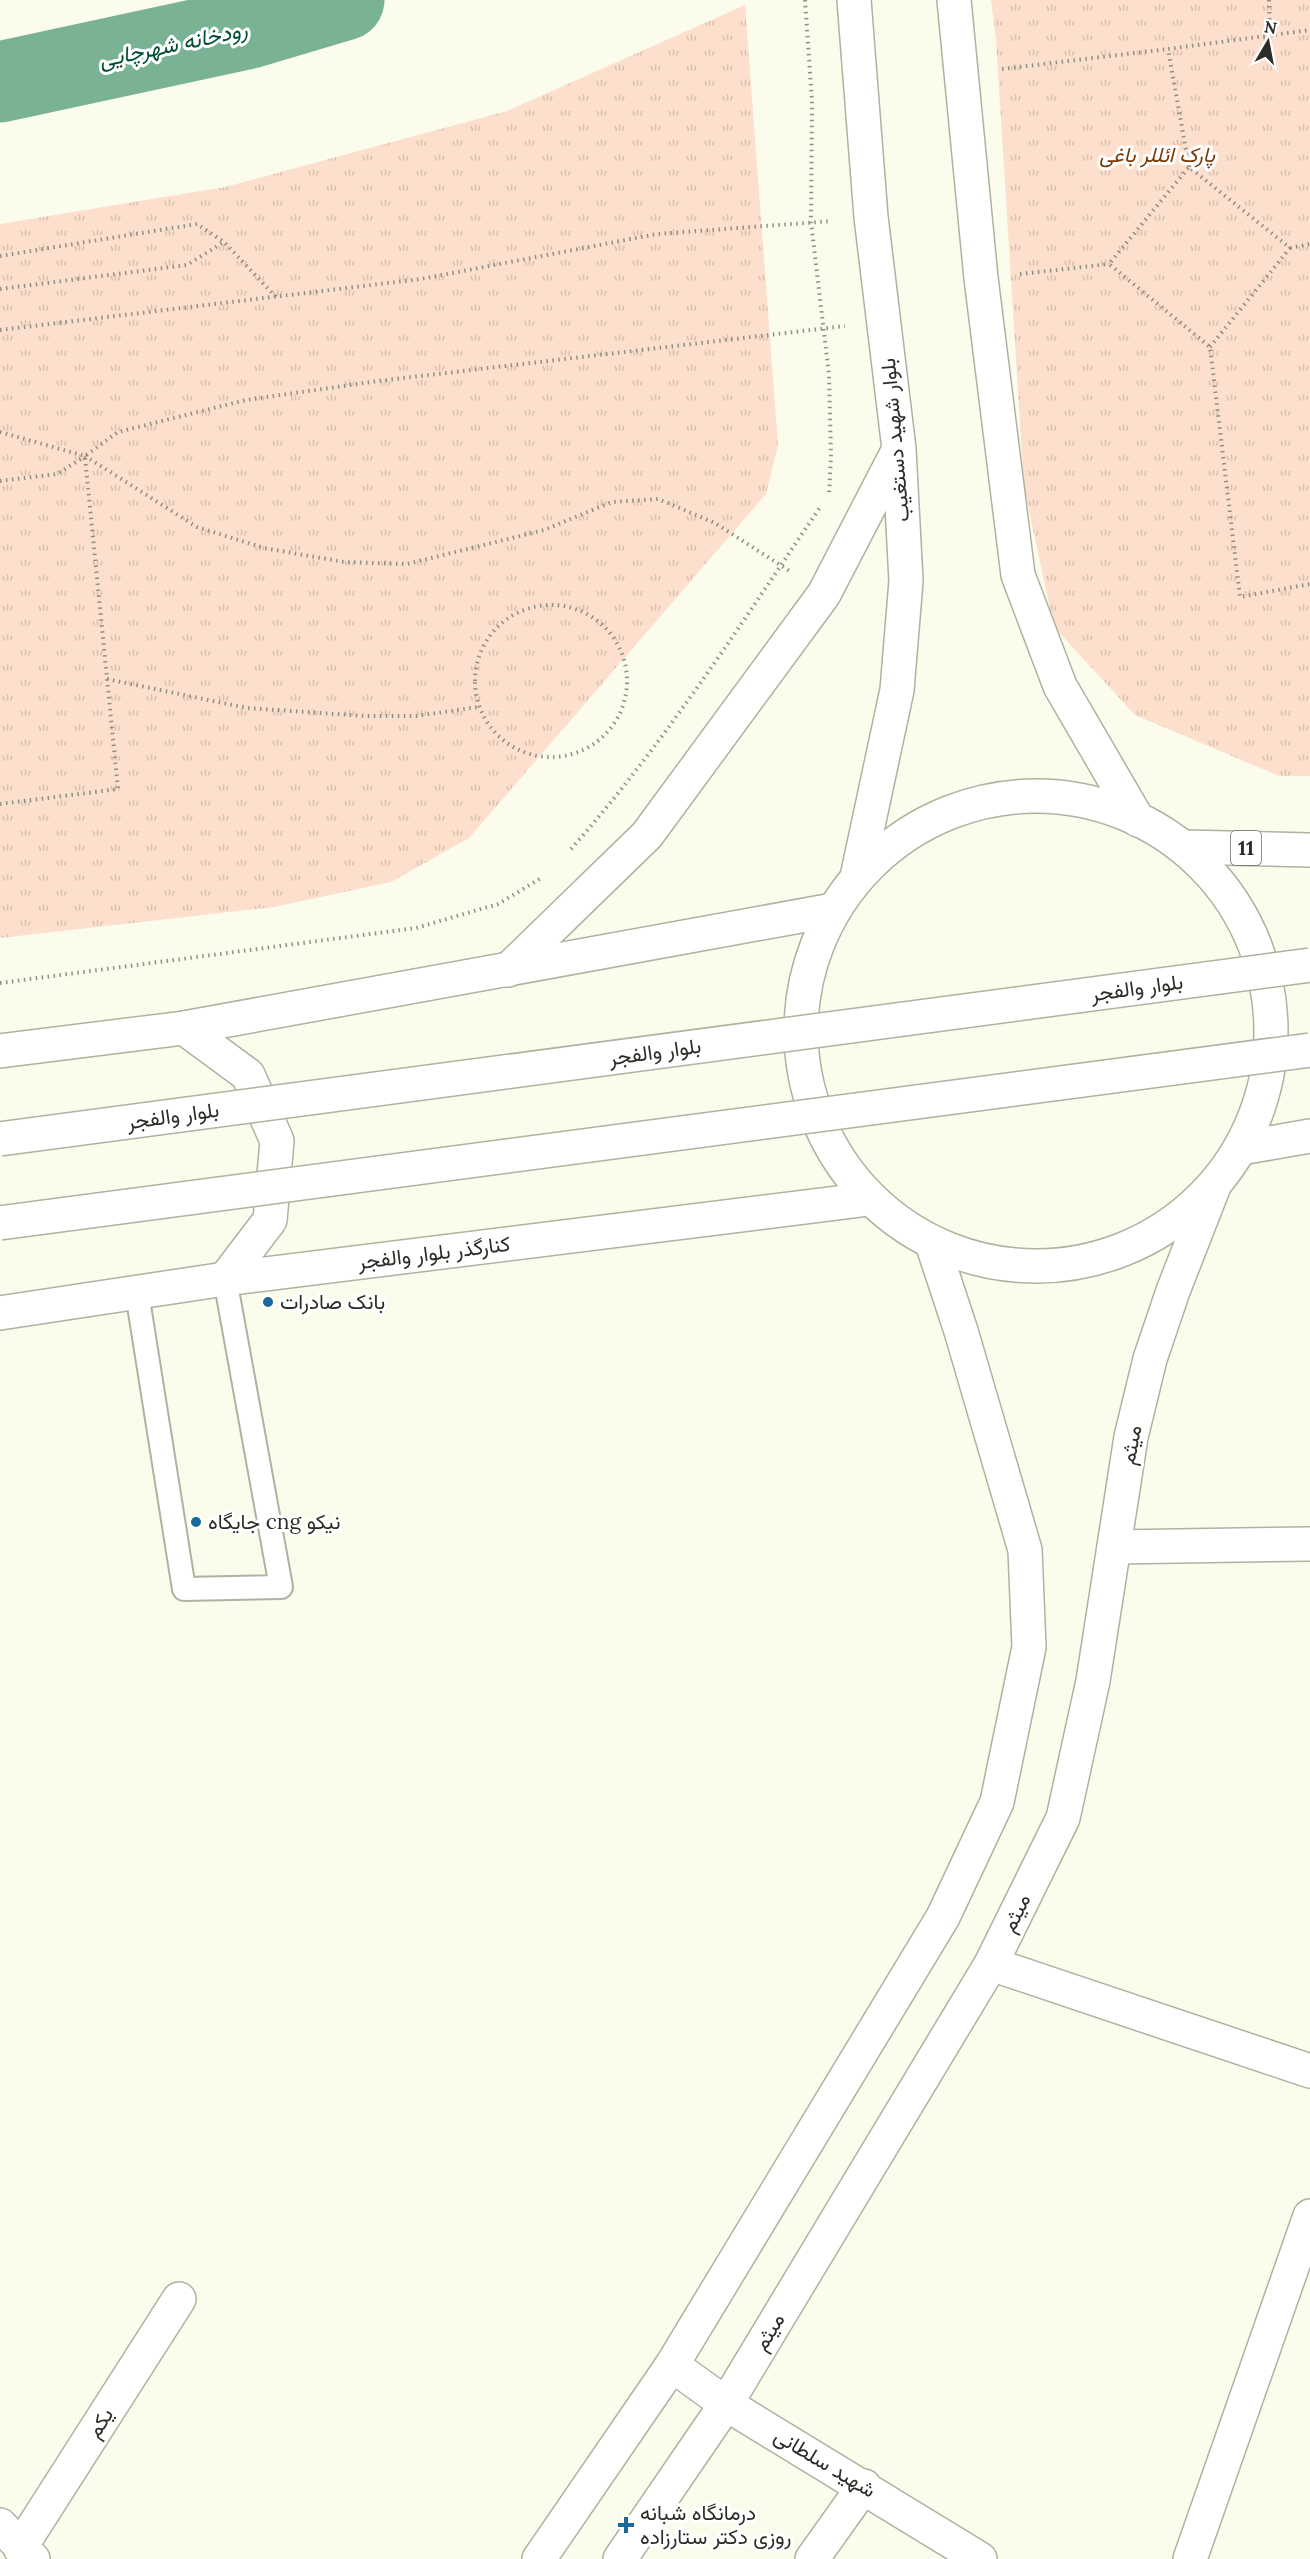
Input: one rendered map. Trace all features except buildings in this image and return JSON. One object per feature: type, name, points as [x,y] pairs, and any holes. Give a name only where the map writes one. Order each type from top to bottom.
[{"type":"main road","name":"بلوار شهید دستغیب","points":[[854,0],[871,217],[899,449],[906,581],[897,690],[857,877]]},
{"type":"main road","points":[[954,0],[981,278],[1018,575],[1060,686],[1138,820]]},
{"type":"main road","points":[[508,970],[647,835],[824,594],[899,449]]},
{"type":"main road","points":[[1018,796],[1080,800],[1138,820],[1183,847],[1220,885],[1245,924],[1263,967],[1271,1013],[1270,1060],[1260,1105],[1241,1148],[1214,1186],[1168,1227],[1112,1254],[1052,1267],[991,1263],[932,1243],[869,1199],[828,1145],[804,1081],[800,1013],[814,946],[833,909],[857,877],[903,836],[958,808],[1018,796]]},
{"type":"main road","name":"11","points":[[1183,847],[1310,849]]},
{"type":"main road","points":[[0,1051],[184,1028],[833,909]]},
{"type":"main road","name":"بلوار والفجر","points":[[0,1139],[1310,965]]},
{"type":"main road","points":[[184,1028],[248,1075],[277,1141],[270,1220],[225,1279]]},
{"type":"main road","points":[[0,1223],[1310,1050]]},
{"type":"main road","points":[[1241,1148],[1310,1136]]},
{"type":"main road","name":"میثم","points":[[620,2559],[726,2404],[991,1964],[1063,1818],[1093,1681],[1131,1437],[1150,1359],[1173,1291],[1214,1186]]},
{"type":"main road","name":"کنارگذر بلوار والفجر","points":[[0,1313],[225,1279],[869,1199]]},
{"type":"main road","points":[[539,2559],[672,2365],[943,1917],[997,1802],[1029,1647],[1025,1550],[961,1331],[932,1243]]},
{"type":"main road","points":[[1114,1547],[1310,1544]]},
{"type":"main road","points":[[991,1964],[1310,2071]]},
{"type":"main road","points":[[1190,2559],[1310,2216]]},
{"type":"main road","name":"یکم","points":[[18,2544],[179,2299]]},
{"type":"main road","name":"شهید سلطانی","points":[[672,2365],[726,2404],[864,2486],[980,2559]]},
{"type":"main road","points":[[812,2559],[864,2486]]},
{"type":"lane","points":[[137,1293],[184,1589],[281,1587],[225,1279]]},
{"type":"path","points":[[565,856],[595,822],[698,685],[829,495],[831,457],[829,375],[811,222],[812,101],[805,0]]},
{"type":"path","points":[[1269,0],[1270,35]]},
{"type":"path","points":[[960,59],[1168,49],[1310,30]]},
{"type":"path","points":[[1168,49],[1188,166],[1290,248]]},
{"type":"path","points":[[981,278],[1109,264],[1188,166]]},
{"type":"path","points":[[0,330],[421,279],[657,234],[871,217]]},
{"type":"path","points":[[0,256],[197,224],[224,242],[276,297]]},
{"type":"path","points":[[0,288],[188,265],[224,242]]},
{"type":"path","points":[[1210,347],[1290,248],[1310,244]]},
{"type":"path","points":[[1109,264],[1210,347],[1240,597],[1310,584]]},
{"type":"path","points":[[0,481],[57,474],[118,432],[246,400],[378,381],[885,322]]},
{"type":"path","points":[[0,432],[85,456],[197,527],[264,548],[344,562],[407,564],[544,530],[612,502],[658,499],[715,523],[824,594]]},
{"type":"path","points":[[0,804],[118,789],[85,456]]},
{"type":"path","points":[[560,605],[585,612],[607,628],[621,649],[628,673],[627,698],[618,721],[602,740],[580,752],[556,758],[532,756],[509,746],[490,729],[478,707],[474,683],[478,657],[490,633],[509,616],[534,606],[560,605]]},
{"type":"path","points":[[107,679],[182,696],[270,710],[366,716],[416,716],[478,707]]},
{"type":"path","points":[[0,983],[416,928],[498,904],[549,873]]},
{"type":"green space","name":"پارک ائللر باغی","points":[[991,0],[1310,0],[1310,776],[1279,776],[1135,715],[1054,627],[1024,487],[996,40]]},
{"type":"green space","points":[[745,5],[778,445],[766,494],[469,838],[391,882],[274,907],[0,938],[0,224],[225,187],[507,111]]},
{"type":"waterway","name":"رودخانه شهرچایی","points":[[0,82],[250,28],[344,0]]},
{"type":"place","name":"بانک صادرات","points":[[268,1302]]},
{"type":"place","name":"جایگاه cng نیکو","points":[[196,1522]]},
{"type":"place","name":"درمانگاه شبانه روزی دکتر ستارزاده","points":[[626,2525]]}]
